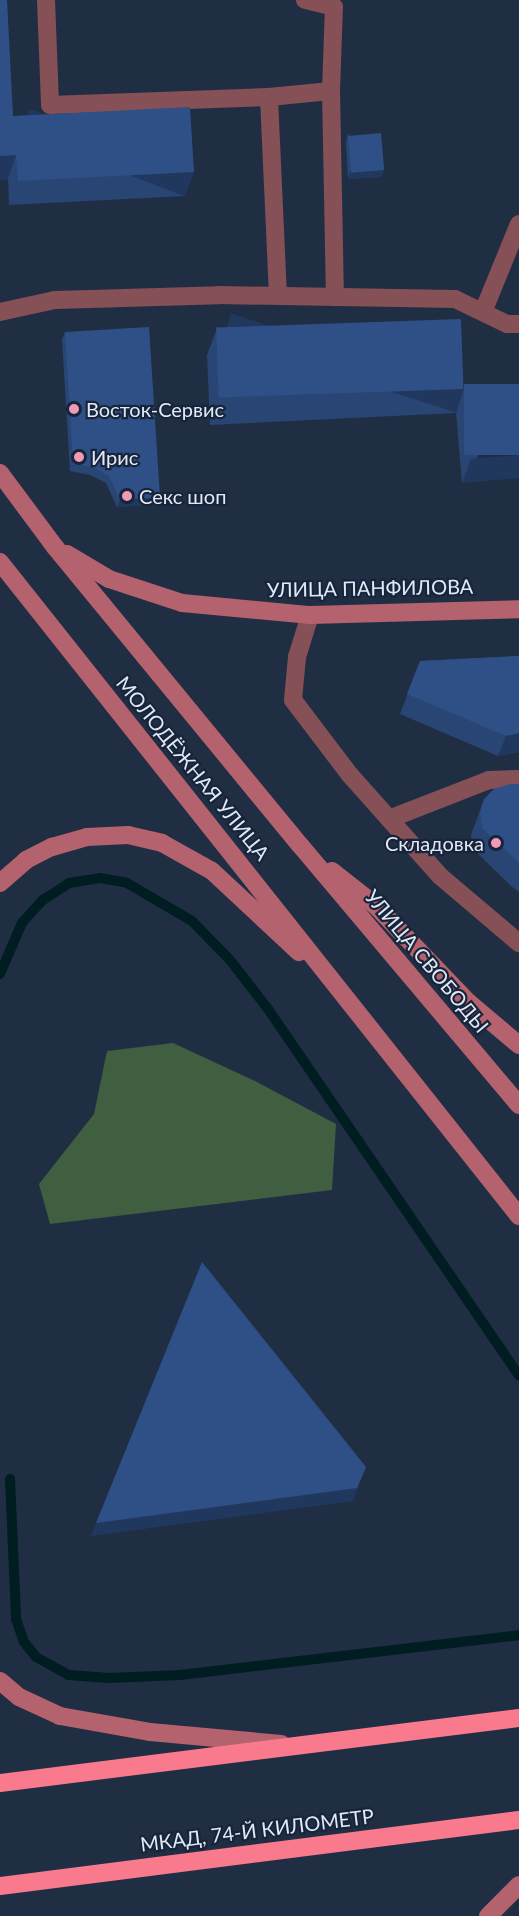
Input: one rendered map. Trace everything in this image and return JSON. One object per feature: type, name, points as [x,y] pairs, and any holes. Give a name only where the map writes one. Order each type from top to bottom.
[{"type":"highway","points":[[0,1783],[519,1718]]},
{"type":"highway","name":"МКАД, 74-Й КИЛОМЕТР","points":[[0,1886],[519,1820]]},
{"type":"main road","name":"МОЛОДЁЖНАЯ УЛИЦА","points":[[0,473],[55,547],[300,845]]},
{"type":"main road","name":"УЛИЦА ПАНФИЛОВА","points":[[55,547],[109,579],[182,603],[310,615],[519,609]]},
{"type":"main road","name":"МОЛОДЁЖНАЯ УЛИЦА","points":[[0,562],[351,1002]]},
{"type":"main road","points":[[0,883],[34,856],[87,837],[128,835],[162,843],[212,871],[351,1002],[519,1215]]},
{"type":"main road","points":[[300,845],[375,905],[468,1002],[519,1045]]},
{"type":"main road","name":"УЛИЦА СВОБОДЫ","points":[[300,845],[519,1106]]},
{"type":"main road","points":[[0,1681],[19,1697],[60,1716],[150,1732],[301,1745]]},
{"type":"main road","points":[[488,1916],[519,1885]]},
{"type":"lane","points":[[46,0],[51,105],[269,98],[331,91]]},
{"type":"lane","points":[[305,0],[334,7],[331,91],[335,297]]},
{"type":"lane","points":[[269,98],[278,296]]},
{"type":"lane","points":[[483,312],[519,224]]},
{"type":"lane","points":[[0,312],[55,300],[278,296],[455,299],[507,324],[519,324]]},
{"type":"lane","points":[[310,615],[297,657],[293,700],[350,775],[440,876],[519,943]]},
{"type":"lane","points":[[389,819],[489,780],[519,779]]},
{"type":"green space","points":[[173,1043],[255,1081],[336,1124],[332,1190],[50,1224],[39,1184],[94,1114],[107,1051]]},
{"type":"building","points":[[0,0],[7,0],[13,116],[190,107],[194,172],[18,181],[16,155],[0,156]]},
{"type":"building","points":[[381,133],[384,170],[351,173],[348,136]]},
{"type":"building","points":[[461,319],[463,389],[219,398],[216,328]]},
{"type":"building","points":[[149,327],[160,497],[120,500],[109,476],[93,467],[73,464],[65,332]]},
{"type":"building","points":[[464,384],[519,384],[519,455],[464,455]]},
{"type":"building","points":[[519,656],[519,733],[506,736],[407,694],[420,661]]},
{"type":"building","points":[[519,784],[519,863],[482,828],[480,813],[484,799],[494,789]]},
{"type":"building","points":[[202,1262],[366,1467],[357,1488],[96,1523]]},
{"type":"waterway","points":[[0,974],[22,923],[43,900],[69,883],[100,878],[127,883],[192,921],[230,960],[268,1009],[519,1375]]},
{"type":"waterway","points":[[10,1479],[16,1619],[24,1642],[36,1657],[68,1675],[110,1678],[180,1675],[519,1635]]},
{"type":"place","name":"Восток-Сервис","points":[[74,409]]},
{"type":"place","name":"Ирис","points":[[79,457]]},
{"type":"place","name":"Секс шоп","points":[[127,496]]},
{"type":"place","name":"Складовка","points":[[496,843]]}]
